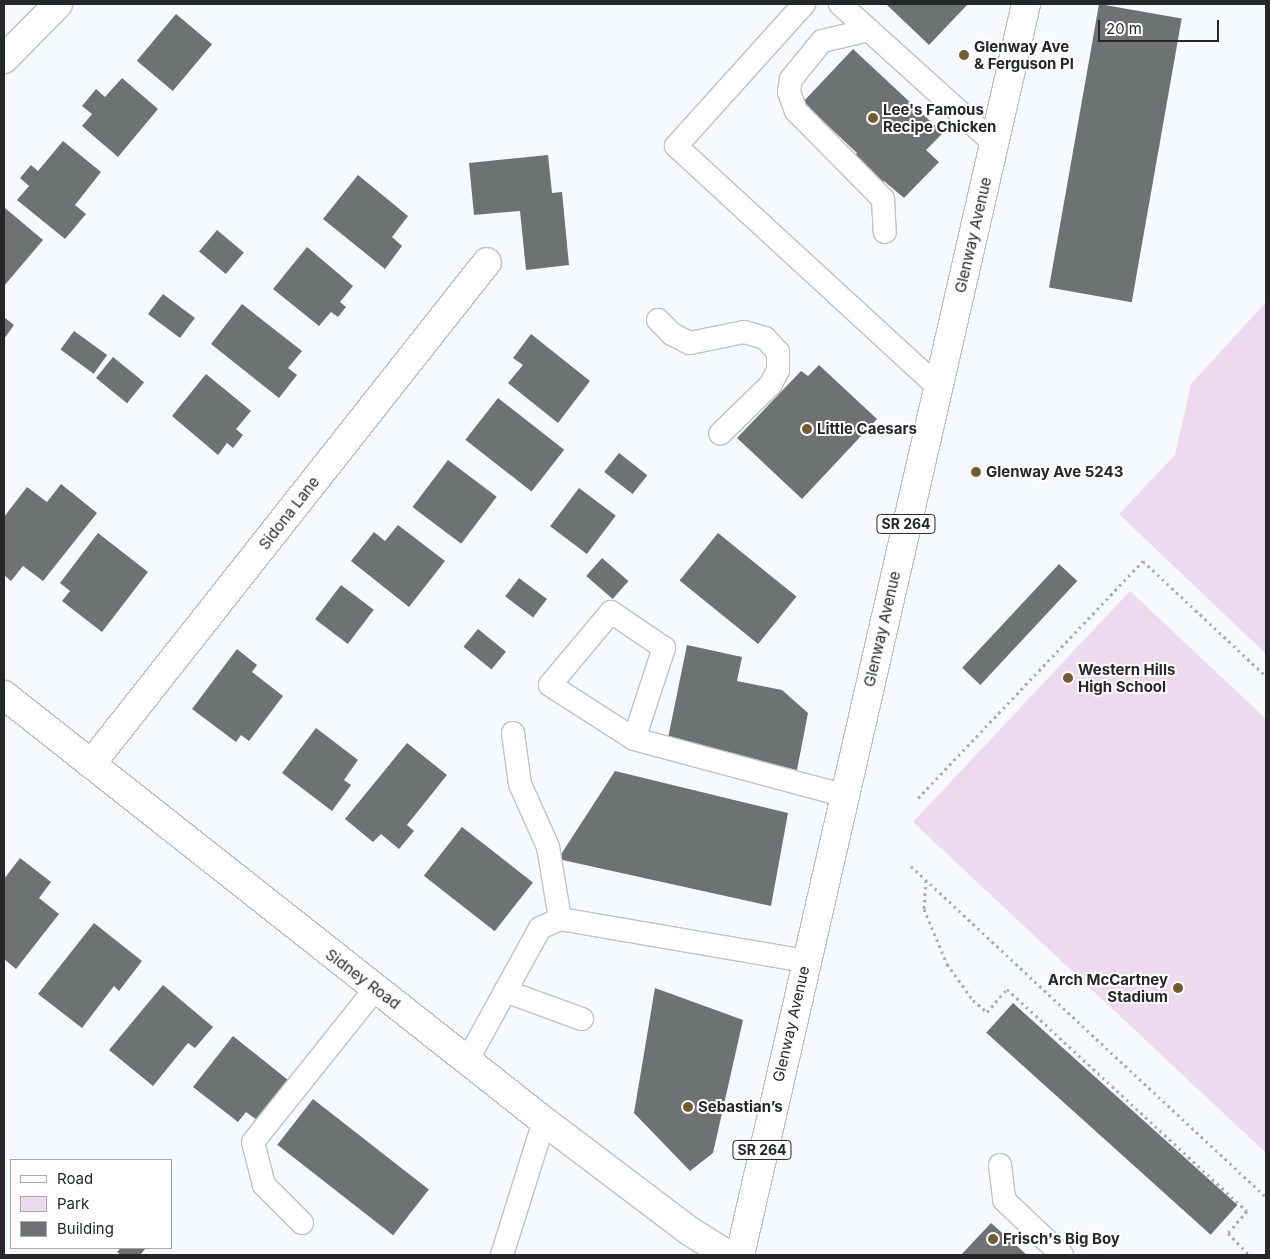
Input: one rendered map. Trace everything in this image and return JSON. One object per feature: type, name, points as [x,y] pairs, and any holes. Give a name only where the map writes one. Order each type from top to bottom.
[{"type":"street","points":[[4,59],[58,4]]},
{"type":"street","name":"Glenway Avenue","points":[[740,1255],[805,962],[1026,4]]},
{"type":"street","name":"Sidona Lane","points":[[91,764],[486,262]]},
{"type":"street","name":"Sidney Road","points":[[4,694],[544,1121],[692,1232],[728,1255]]},
{"type":"lane","points":[[804,4],[676,146],[938,387]]},
{"type":"lane","points":[[840,4],[994,143]]},
{"type":"lane","points":[[869,30],[822,41],[791,79],[789,92],[796,111],[883,200],[885,232]]},
{"type":"lane","points":[[658,320],[672,334],[690,343],[744,332],[765,338],[778,352],[778,370],[771,384],[720,434]]},
{"type":"lane","points":[[634,739],[664,648],[611,612],[550,685],[634,739],[844,794]]},
{"type":"lane","points":[[513,733],[520,784],[548,847],[560,918]]},
{"type":"lane","points":[[468,1059],[540,928],[560,918],[805,962]]},
{"type":"lane","points":[[302,1223],[264,1184],[253,1142],[375,989]]},
{"type":"lane","points":[[506,991],[582,1019]]},
{"type":"lane","points":[[502,1255],[544,1121]]},
{"type":"lane","points":[[1000,1165],[1004,1200],[1062,1255]]},
{"type":"path","points":[[918,798],[1143,561],[1266,676]]},
{"type":"path","points":[[912,866],[1266,1197]]},
{"type":"path","points":[[926,880],[924,909],[946,964],[973,1000],[987,1012],[1007,989],[1247,1211],[1228,1233],[1248,1255]]},
{"type":"green space","points":[[1266,302],[1266,654],[1119,514],[1175,455],[1191,384]]},
{"type":"green space","name":"Arch McCartney Stadium","points":[[1130,591],[1266,719],[1266,1153],[913,822]]},
{"type":"building","points":[[886,4],[968,4],[929,45]]},
{"type":"building","points":[[1099,4],[1182,19],[1132,302],[1049,288]]},
{"type":"building","points":[[176,14],[212,44],[173,91],[137,61]]},
{"type":"building","name":"Lee's Famous Recipe Chicken","points":[[853,49],[943,133],[926,150],[939,162],[904,198],[884,181],[879,186],[851,159],[857,153],[803,102]]},
{"type":"building","points":[[122,78],[158,109],[118,157],[82,126],[92,114],[82,106],[96,89],[105,97]]},
{"type":"building","points":[[63,141],[101,172],[75,205],[86,214],[65,239],[17,200],[29,186],[20,178],[31,165],[38,171]]},
{"type":"building","points":[[548,155],[552,193],[562,192],[569,265],[526,270],[520,211],[474,215],[469,163]]},
{"type":"building","points":[[358,175],[408,216],[392,237],[402,246],[385,269],[323,219]]},
{"type":"building","points":[[4,209],[43,240],[4,286]]},
{"type":"building","points":[[217,230],[244,252],[226,274],[199,251]]},
{"type":"building","points":[[307,247],[353,286],[340,302],[346,307],[338,317],[331,312],[319,326],[273,289]]},
{"type":"building","points":[[163,294],[195,318],[180,338],[148,314]]},
{"type":"building","points":[[242,304],[302,351],[288,368],[297,375],[279,398],[211,344]]},
{"type":"building","points":[[4,317],[14,325],[4,339]]},
{"type":"building","points":[[74,331],[107,355],[94,374],[60,350]]},
{"type":"building","points":[[531,334],[590,381],[558,423],[508,383],[523,365],[513,358]]},
{"type":"building","points":[[113,357],[144,382],[127,403],[96,378]]},
{"type":"building","name":"Little Caesars","points":[[819,365],[877,419],[802,499],[737,438],[801,371],[808,376]]},
{"type":"building","points":[[206,374],[251,411],[236,429],[243,435],[233,448],[227,443],[218,455],[172,416]]},
{"type":"building","points":[[498,398],[564,450],[532,491],[465,440]]},
{"type":"building","points":[[619,453],[647,475],[633,494],[604,472]]},
{"type":"building","points":[[448,460],[497,497],[461,544],[412,507]]},
{"type":"building","points":[[61,484],[97,513],[43,581],[23,566],[11,581],[4,575],[4,517],[27,487],[47,502]]},
{"type":"building","points":[[579,488],[616,516],[587,554],[550,526]]},
{"type":"building","points":[[398,525],[445,561],[409,607],[351,561],[374,532],[385,541]]},
{"type":"building","points":[[98,533],[148,572],[102,632],[62,601],[70,591],[60,583]]},
{"type":"building","points":[[718,533],[796,597],[758,644],[680,580]]},
{"type":"building","points":[[602,558],[628,581],[613,599],[586,576]]},
{"type":"building","points":[[1059,564],[1077,581],[980,685],[962,668]]},
{"type":"building","points":[[519,578],[547,599],[533,617],[505,596]]},
{"type":"building","points":[[341,585],[374,610],[348,644],[315,619]]},
{"type":"building","points":[[478,629],[506,652],[492,670],[464,647]]},
{"type":"building","points":[[687,645],[742,657],[737,681],[782,690],[808,713],[797,770],[667,743]]},
{"type":"building","points":[[237,649],[257,665],[252,672],[283,696],[249,741],[241,735],[236,742],[192,709]]},
{"type":"building","points":[[316,728],[358,760],[344,780],[351,785],[332,811],[282,773]]},
{"type":"building","points":[[407,743],[447,775],[407,825],[414,831],[399,849],[381,834],[373,842],[345,819]]},
{"type":"building","points":[[615,771],[788,813],[771,906],[558,859]]},
{"type":"building","points":[[462,827],[533,882],[495,931],[424,876]]},
{"type":"building","points":[[20,858],[51,882],[39,898],[59,914],[16,969],[4,959],[4,879]]},
{"type":"building","points":[[94,923],[142,961],[119,991],[114,986],[82,1028],[38,994]]},
{"type":"building","points":[[163,985],[213,1027],[195,1048],[188,1043],[153,1086],[109,1050]]},
{"type":"building","points":[[655,988],[743,1020],[713,1153],[690,1171],[634,1113]]},
{"type":"building","points":[[1013,1003],[1237,1205],[1211,1235],[986,1033]]},
{"type":"building","points":[[233,1036],[288,1080],[257,1120],[246,1112],[238,1122],[193,1087]]},
{"type":"building","points":[[313,1099],[429,1190],[393,1235],[277,1145]]},
{"type":"building","name":"Frisch's Big Boy","points":[[991,1223],[1027,1255],[961,1255]]},
{"type":"building","points":[[120,1249],[145,1249],[140,1255],[121,1255],[117,1252]]},
{"type":"place","name":"Glenway Ave & Ferguson Pl","points":[[964,55]]},
{"type":"place","name":"Lee's Famous Recipe Chicken","points":[[873,118]]},
{"type":"place","name":"Little Caesars","points":[[807,429]]},
{"type":"place","name":"Glenway Ave 5243","points":[[976,472]]},
{"type":"place","name":"Western Hills High School","points":[[1068,678]]},
{"type":"place","name":"Arch McCartney Stadium","points":[[1178,988]]},
{"type":"place","name":"Sebastian’s","points":[[688,1107]]},
{"type":"place","name":"Frisch's Big Boy","points":[[993,1239]]}]
